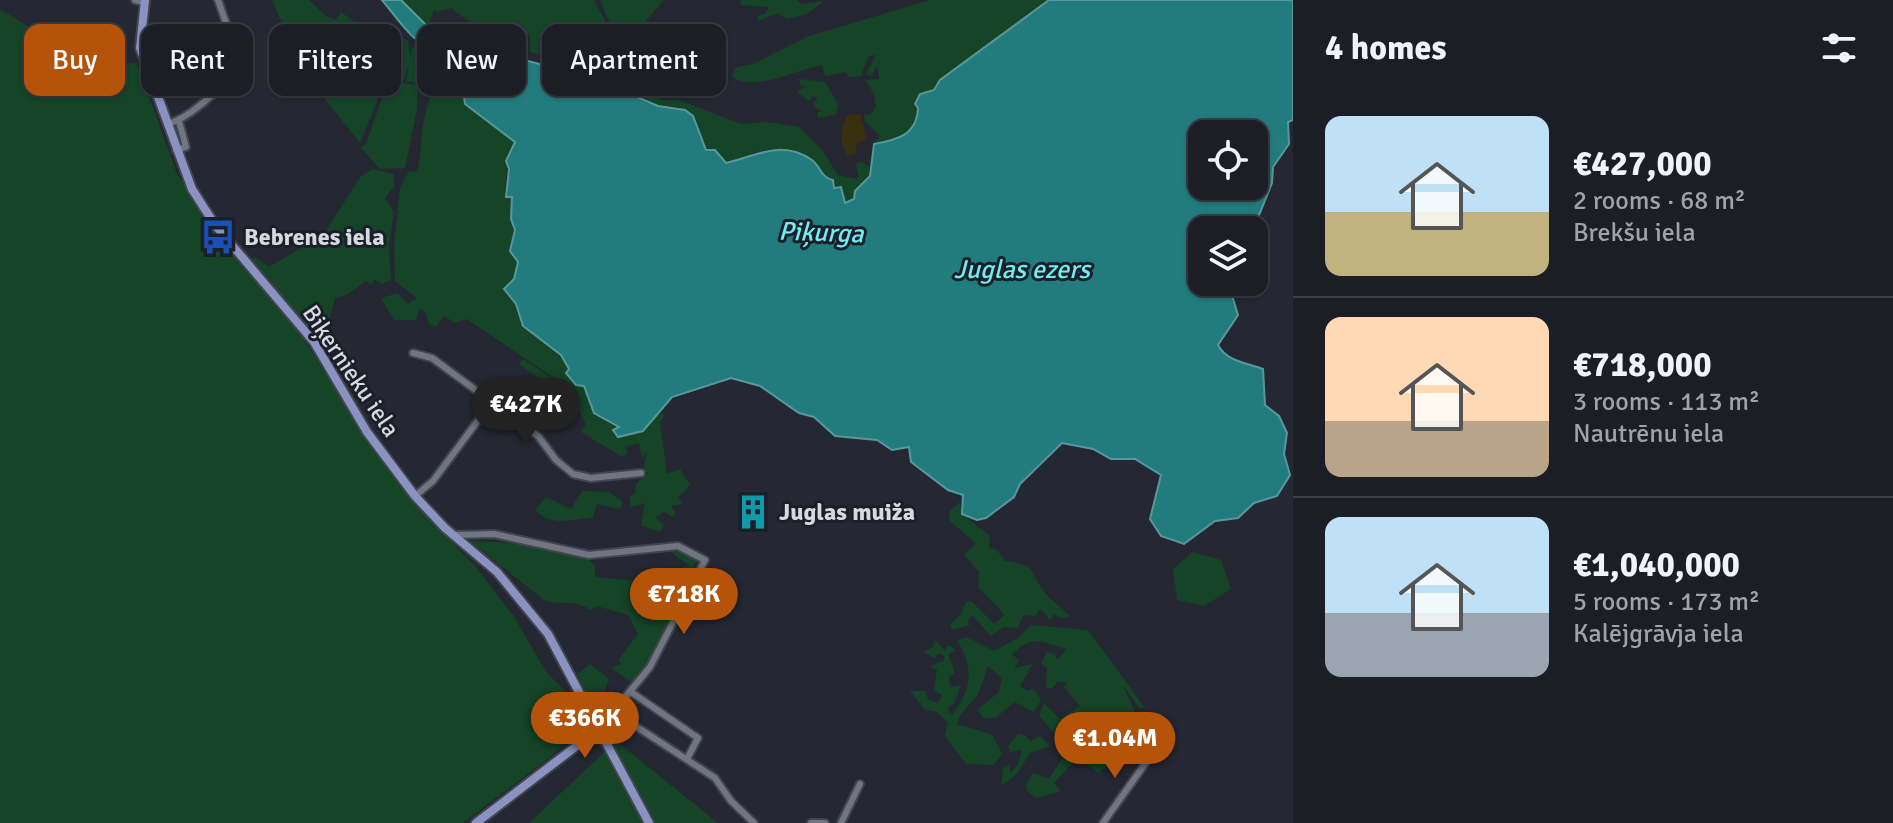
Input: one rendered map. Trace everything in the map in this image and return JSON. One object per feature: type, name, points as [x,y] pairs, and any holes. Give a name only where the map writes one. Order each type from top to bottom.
[{"type":"main road","name":"Biķernieku iela","points":[[141,1],[140,48],[192,189],[215,225],[314,342],[367,432],[415,496],[497,572],[548,634],[649,823]]},
{"type":"main road","points":[[476,823],[600,728]]},
{"type":"street","points":[[167,124],[179,121],[243,71],[218,0]]},
{"type":"street","points":[[176,150],[186,147],[179,121]]},
{"type":"street","points":[[413,353],[424,353],[538,436],[563,467],[578,477],[641,473]]},
{"type":"street","points":[[415,496],[433,481],[491,403]]},
{"type":"street","points":[[454,535],[494,534],[589,555],[678,546],[705,560],[650,667],[600,728]]},
{"type":"street","points":[[631,692],[698,738],[687,759]]},
{"type":"street","points":[[614,712],[721,783],[731,801],[754,823]]},
{"type":"street","points":[[1103,823],[1152,754]]},
{"type":"street","points":[[841,823],[860,784]]},
{"type":"street","points":[[811,823],[825,823]]},
{"type":"shaded area","points":[[272,0],[309,0],[326,16],[336,20],[341,12],[358,24],[283,24]]},
{"type":"shaded area","points":[[401,0],[594,0],[607,24],[542,24],[542,56],[530,52],[530,35],[526,35],[526,24],[476,24],[451,8],[434,10],[429,24],[425,24]]},
{"type":"shaded area","points":[[600,0],[664,0],[643,24],[610,22]]},
{"type":"shaded area","points":[[741,0],[796,0],[801,4],[824,1],[807,14],[787,19],[778,13],[758,21],[758,16],[766,13],[769,7],[740,5]]},
{"type":"shaded area","points":[[930,0],[1049,0],[934,90],[927,91],[913,128],[888,141],[874,144],[880,136],[865,122],[864,115],[871,114],[876,106],[874,94],[865,80],[879,79],[878,67],[872,76],[866,74],[876,55],[869,56],[861,76],[848,77],[846,72],[825,76],[822,65],[763,81],[740,81],[731,76],[737,67],[753,64],[809,36]]},
{"type":"shaded area","points":[[0,9],[26,24],[24,96],[125,96],[125,63],[137,63],[141,74],[141,96],[149,96],[177,174],[219,235],[283,309],[411,500],[475,566],[515,618],[546,672],[593,718],[549,758],[463,823],[0,823]]},
{"type":"shaded area","points":[[401,37],[408,41],[410,58],[412,47],[417,49],[417,83],[406,81],[410,60],[404,80],[401,80]]},
{"type":"shaded area","points":[[799,79],[825,82],[838,104],[836,115],[817,118],[818,112],[823,111],[816,108],[813,102],[818,99],[813,95],[809,101],[796,91],[807,87],[800,85]]},
{"type":"shaded area","points":[[401,83],[417,85],[417,109],[405,168],[380,169],[360,147],[366,144],[383,96],[401,96]]},
{"type":"shaded area","points":[[323,96],[379,96],[360,143]]},
{"type":"shaded area","points":[[430,96],[464,96],[465,104],[515,142],[508,154],[505,192],[512,196],[514,216],[510,251],[518,262],[506,294],[516,304],[521,321],[561,355],[576,385],[584,385],[592,409],[620,428],[614,430],[614,435],[618,437],[643,431],[657,415],[665,413],[660,423],[667,474],[680,469],[690,485],[678,498],[682,504],[671,506],[676,512],[673,517],[664,512],[655,517],[664,525],[660,532],[641,525],[645,503],[631,507],[629,496],[635,494],[636,484],[648,473],[643,471],[647,452],[642,458],[639,443],[625,447],[628,453],[622,457],[581,432],[586,424],[579,411],[572,410],[567,387],[467,319],[455,323],[444,316],[436,327],[429,324],[425,311],[419,309],[416,320],[394,320],[381,298],[398,293],[408,304],[417,298],[395,281],[394,246],[400,188],[409,171],[416,172],[419,166],[423,124]]},
{"type":"shaded area","points":[[634,96],[679,100],[741,124],[767,122],[799,127],[822,150],[838,175],[856,179],[859,177],[856,163],[863,162],[871,169],[870,176],[855,191],[855,198],[845,204],[820,172],[800,156],[776,149],[752,153],[726,163],[706,150],[693,117],[678,107],[658,106]]},
{"type":"shaded area","points":[[373,169],[394,174],[394,187],[385,198],[394,212],[389,246],[391,280],[382,284],[374,279],[372,285],[366,281],[348,294],[335,298],[327,329],[315,336],[250,261],[255,257],[269,267],[323,235],[361,176]]},
{"type":"shaded area","points":[[523,359],[556,381],[570,411],[551,420],[548,411],[557,410],[558,406],[544,409],[534,397],[545,382],[519,364]]},
{"type":"shaded area","points":[[582,491],[609,492],[623,502],[620,509],[597,504],[593,517],[570,521],[548,519],[535,510],[546,497],[571,509]]},
{"type":"shaded area","points":[[960,502],[962,514],[990,536],[989,548],[997,550],[1005,561],[1029,568],[1045,593],[1070,616],[1061,618],[1054,614],[1050,620],[1041,609],[1034,616],[1023,615],[1018,628],[1003,627],[991,636],[972,615],[967,622],[970,625],[952,630],[950,624],[960,616],[966,602],[971,601],[994,624],[1005,615],[978,587],[979,572],[964,554],[976,544],[949,520],[950,511]]},
{"type":"shaded area","points":[[470,541],[521,543],[587,559],[595,565],[595,577],[637,581],[640,573],[648,572],[643,589],[660,593],[668,576],[688,565],[670,551],[685,553],[697,560],[650,660],[634,684],[611,668],[621,664],[619,659],[638,634],[628,615],[597,606],[591,610],[544,600]]},
{"type":"shaded area","points":[[1193,552],[1221,560],[1231,589],[1204,606],[1177,600],[1173,569]]},
{"type":"shaded area","points":[[1031,625],[1088,630],[1145,708],[1139,708],[1123,685],[1141,726],[1118,722],[1110,733],[1098,729],[1091,713],[1072,722],[1079,738],[1091,743],[1098,740],[1113,748],[1108,766],[1098,773],[1084,762],[1074,761],[1054,783],[1061,791],[1037,798],[1027,791],[1026,784],[1033,773],[1049,779],[1061,760],[1073,752],[1070,748],[1057,748],[1065,728],[1053,732],[1039,715],[1044,703],[1060,719],[1080,706],[1064,687],[1067,682],[1058,682],[1051,689],[1046,687],[1047,668],[1041,663],[1047,652],[1055,654],[1057,660],[1067,649],[1038,641],[1026,644],[1012,654],[1019,661],[1014,668],[1033,664],[1020,686],[1028,691],[1034,689],[1041,699],[1034,712],[1015,702],[995,718],[984,718],[977,710],[999,692],[1002,678],[988,666],[978,695],[960,715],[957,724],[993,735],[1002,754],[994,765],[966,764],[945,736],[948,723],[937,712],[925,710],[910,691],[925,691],[928,699],[938,703],[942,695],[934,690],[937,670],[930,666],[943,661],[945,656],[939,653],[934,658],[923,652],[933,647],[935,640],[945,651],[948,645],[956,650],[948,654],[955,672],[949,677],[950,687],[961,685],[954,704],[947,708],[952,715],[967,688],[968,679],[966,660],[957,641],[967,637],[994,651],[1018,638]]},
{"type":"shaded area","points":[[590,664],[609,679],[603,696],[608,706],[602,715],[596,712],[579,679],[578,674]]},
{"type":"shaded area","points":[[1018,734],[1025,735],[1030,741],[1040,736],[1050,746],[1030,753],[1017,774],[1001,786],[1003,768],[1010,764],[1010,773],[1018,764],[1022,750],[1010,752],[1008,746]]},
{"type":"shaded area","points":[[616,741],[718,823],[529,823]]},
{"type":"sand","points":[[860,114],[867,138],[856,145],[857,153],[848,156],[842,141],[843,125],[847,115]]},
{"type":"water","name":"Juglas ezers","points":[[382,0],[401,0],[425,24],[417,24],[417,40]]},
{"type":"water","name":"Juglas ezers","points":[[1049,0],[1293,0],[1293,120],[1288,122],[1289,144],[1273,167],[1268,193],[1268,120],[1188,120],[1188,200],[1265,200],[1259,216],[1188,216],[1188,296],[1232,296],[1238,315],[1218,345],[1232,358],[1263,369],[1265,405],[1279,416],[1287,433],[1284,454],[1290,475],[1277,496],[1254,503],[1238,518],[1215,521],[1184,544],[1161,536],[1150,519],[1161,475],[1135,459],[1111,459],[1093,449],[1062,443],[1020,484],[1014,497],[986,518],[977,520],[962,514],[963,495],[948,490],[911,462],[909,447],[892,450],[877,440],[835,436],[814,417],[799,413],[760,386],[731,378],[672,397],[643,431],[618,437],[613,430],[619,427],[594,413],[584,386],[576,385],[566,373],[569,369],[561,355],[523,326],[516,304],[504,289],[514,279],[518,262],[510,251],[515,230],[511,219],[512,197],[506,197],[509,169],[506,161],[515,142],[465,104],[464,96],[526,96],[526,61],[542,65],[542,96],[634,96],[658,106],[685,110],[693,116],[706,150],[715,150],[726,163],[769,151],[801,154],[833,180],[834,188],[841,187],[845,203],[854,199],[855,191],[870,176],[874,144],[898,138],[910,130],[917,117],[915,104],[920,94],[934,90],[940,80]]},
{"type":"place","name":"Bebrenes iela","points":[[218,237]]},
{"type":"place","name":"Juglas muiža","points":[[753,512]]},
{"type":"water label","name":"Piķurga","points":[[821,232]]}]
